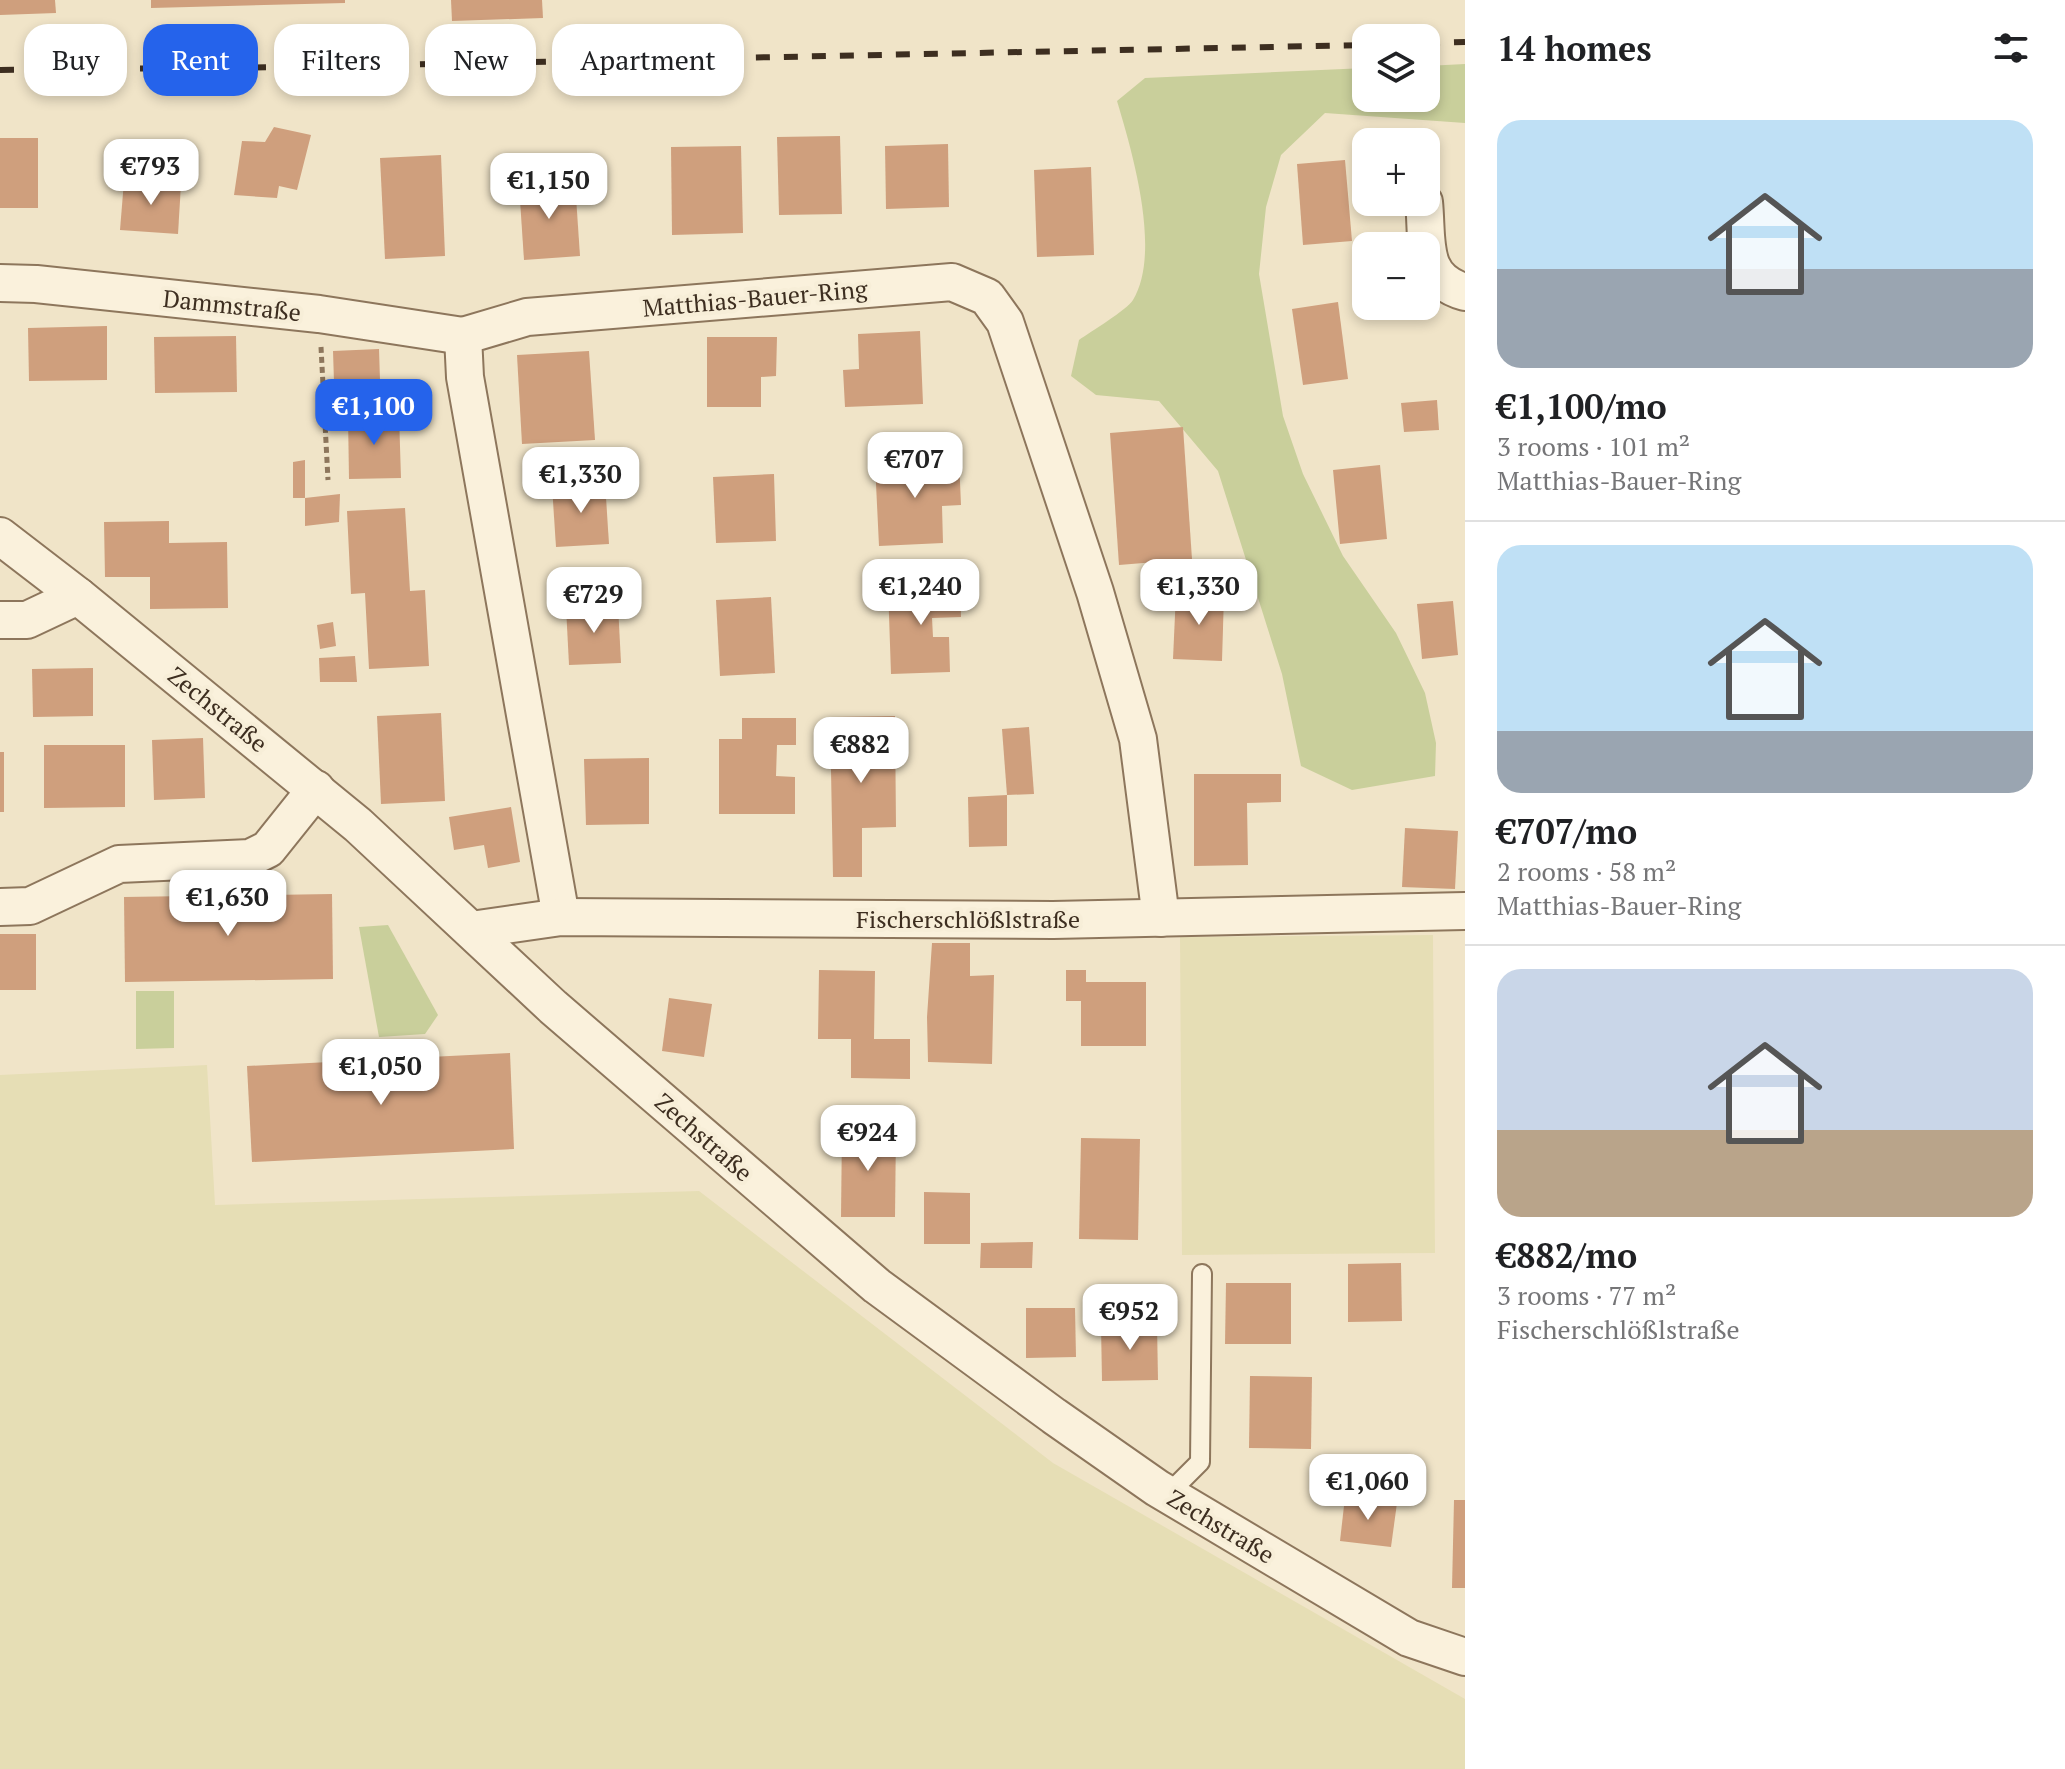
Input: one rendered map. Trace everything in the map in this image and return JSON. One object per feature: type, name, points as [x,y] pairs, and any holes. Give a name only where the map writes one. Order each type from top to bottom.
[{"type":"street","points":[[1425,216],[1430,269],[1449,288],[1465,292]]},
{"type":"street","name":"Matthias-Bauer-Ring","points":[[463,336],[527,317],[952,282],[987,297],[1005,322],[1095,592],[1138,739],[1161,918]]},
{"type":"street","name":"Dammstraße","points":[[0,283],[36,284],[319,314],[463,336]]},
{"type":"street","points":[[463,336],[465,377],[561,917]]},
{"type":"street","name":"Zechstraße","points":[[0,536],[316,789],[553,1007],[877,1286],[1054,1416],[1168,1494],[1409,1638],[1465,1657]]},
{"type":"street","points":[[0,620],[27,620],[78,596]]},
{"type":"street","points":[[0,907],[30,906],[119,864],[250,858],[268,849],[316,789]]},
{"type":"street","name":"Fischerschlößlstraße","points":[[471,930],[561,917],[1161,918],[1465,911]]},
{"type":"lane","points":[[1168,1494],[1200,1462],[1202,1274]]},
{"type":"path","points":[[319,314],[328,480]]},
{"type":"shaded area","points":[[1433,935],[1435,1253],[1182,1255],[1180,937]]},
{"type":"shaded area","points":[[207,1065],[215,1205],[699,1191],[1053,1463],[1465,1699],[1465,1769],[0,1769],[0,1075]]},
{"type":"green space","points":[[1465,64],[1465,123],[1325,113],[1281,155],[1266,207],[1259,274],[1283,416],[1303,474],[1343,556],[1396,633],[1425,693],[1436,743],[1435,776],[1352,790],[1301,766],[1282,674],[1218,471],[1159,401],[1096,395],[1071,376],[1079,340],[1129,304],[1141,280],[1145,256],[1142,201],[1117,101],[1145,78],[1352,69],[1352,112],[1440,112],[1440,65]]},
{"type":"green space","points":[[388,925],[438,1015],[425,1034],[379,1037],[359,927]]},
{"type":"green space","points":[[136,991],[174,991],[174,1048],[136,1049]]},
{"type":"building","points":[[0,0],[55,0],[56,13],[0,15]]},
{"type":"building","points":[[151,0],[345,0],[345,3],[151,8]]},
{"type":"building","points":[[451,0],[542,0],[543,18],[452,21]]},
{"type":"building","points":[[274,127],[311,135],[297,190],[279,186],[277,198],[234,195],[242,141],[265,142]]},
{"type":"building","points":[[840,136],[842,214],[779,215],[777,137]]},
{"type":"building","points":[[0,138],[38,138],[38,208],[0,208]]},
{"type":"building","points":[[948,144],[949,207],[886,209],[885,146]]},
{"type":"building","points":[[741,146],[743,233],[672,235],[671,147]]},
{"type":"building","points":[[441,155],[445,256],[385,259],[380,158]]},
{"type":"building","points":[[1345,160],[1352,241],[1303,245],[1297,164]]},
{"type":"building","points":[[1091,167],[1094,255],[1037,257],[1034,170]]},
{"type":"building","points":[[124,181],[181,184],[178,234],[120,230]]},
{"type":"building","points":[[575,182],[580,256],[524,260],[519,185]]},
{"type":"building","points":[[1338,302],[1348,379],[1303,385],[1292,309]]},
{"type":"building","points":[[107,326],[107,380],[29,381],[28,328]]},
{"type":"building","points":[[920,331],[923,404],[845,407],[843,370],[859,369],[858,334]]},
{"type":"building","points":[[236,336],[237,392],[155,393],[154,337]]},
{"type":"building","points":[[707,337],[777,337],[776,376],[761,377],[761,407],[707,407]]},
{"type":"building","points":[[379,349],[381,412],[335,414],[333,351]]},
{"type":"building","points":[[589,351],[595,440],[522,444],[517,355]]},
{"type":"building","points":[[1437,400],[1439,430],[1404,432],[1401,403]]},
{"type":"building","points":[[399,415],[401,478],[349,479],[348,416]]},
{"type":"building","points":[[1183,427],[1192,559],[1119,565],[1110,433]]},
{"type":"building","points":[[959,459],[961,505],[942,506],[943,543],[879,546],[875,463]]},
{"type":"building","points":[[305,460],[305,498],[293,498],[293,462]]},
{"type":"building","points":[[1380,465],[1387,539],[1340,544],[1333,470]]},
{"type":"building","points":[[774,474],[776,541],[716,543],[713,477]]},
{"type":"building","points":[[605,482],[609,544],[556,547],[552,486]]},
{"type":"building","points":[[340,494],[339,522],[305,526],[305,498]]},
{"type":"building","points":[[405,508],[410,591],[425,590],[429,666],[369,669],[365,593],[351,594],[347,511]]},
{"type":"building","points":[[169,521],[169,543],[227,542],[228,608],[150,609],[150,577],[105,577],[104,522]]},
{"type":"building","points":[[960,583],[961,617],[932,618],[933,637],[949,637],[950,672],[891,674],[888,586]]},
{"type":"building","points":[[1176,593],[1224,595],[1222,661],[1173,659]]},
{"type":"building","points":[[771,597],[775,673],[720,676],[716,600]]},
{"type":"building","points":[[1453,601],[1458,655],[1422,659],[1417,604]]},
{"type":"building","points":[[618,605],[621,663],[569,665],[566,607]]},
{"type":"building","points":[[333,622],[336,646],[320,649],[317,625]]},
{"type":"building","points":[[355,656],[357,682],[320,682],[319,658]]},
{"type":"building","points":[[93,668],[93,716],[33,717],[32,669]]},
{"type":"building","points":[[441,713],[445,801],[381,804],[377,716]]},
{"type":"building","points":[[895,716],[896,827],[862,828],[862,877],[833,877],[830,717]]},
{"type":"building","points":[[742,718],[796,718],[796,745],[777,745],[776,776],[795,777],[795,814],[719,814],[719,739],[742,739]]},
{"type":"building","points":[[1029,727],[1034,794],[1007,795],[1002,729]]},
{"type":"building","points":[[203,738],[205,798],[154,800],[152,740]]},
{"type":"building","points":[[44,745],[125,745],[125,807],[44,808]]},
{"type":"building","points":[[0,752],[4,752],[4,812],[0,812]]},
{"type":"building","points":[[649,758],[649,824],[586,825],[584,759]]},
{"type":"building","points":[[1194,774],[1281,774],[1281,802],[1247,803],[1248,865],[1194,866]]},
{"type":"building","points":[[1007,795],[1007,846],[969,847],[968,797]]},
{"type":"building","points":[[511,807],[520,862],[488,868],[484,845],[454,850],[449,817]]},
{"type":"building","points":[[1405,828],[1458,831],[1455,889],[1402,887]]},
{"type":"building","points":[[332,894],[333,979],[125,982],[124,897]]},
{"type":"building","points":[[0,934],[36,934],[36,990],[0,990]]},
{"type":"building","points":[[932,943],[970,943],[970,976],[994,975],[992,1064],[928,1062],[927,1017]]},
{"type":"building","points":[[819,970],[875,971],[874,1039],[910,1039],[910,1079],[851,1078],[851,1039],[818,1039]]},
{"type":"building","points":[[1066,970],[1086,970],[1086,982],[1146,982],[1146,1046],[1081,1046],[1081,1001],[1066,1001]]},
{"type":"building","points":[[669,998],[712,1004],[704,1057],[662,1051]]},
{"type":"building","points":[[510,1053],[514,1149],[252,1162],[247,1066]]},
{"type":"building","points":[[842,1128],[896,1129],[895,1217],[841,1217]]},
{"type":"building","points":[[1081,1138],[1140,1139],[1138,1240],[1079,1239]]},
{"type":"building","points":[[924,1192],[970,1193],[970,1244],[924,1244]]},
{"type":"building","points":[[1033,1242],[1032,1268],[980,1268],[981,1243]]},
{"type":"building","points":[[1401,1263],[1402,1321],[1348,1322],[1348,1264]]},
{"type":"building","points":[[1226,1283],[1291,1283],[1291,1344],[1225,1344]]},
{"type":"building","points":[[1026,1308],[1075,1308],[1076,1357],[1026,1358]]},
{"type":"building","points":[[1157,1324],[1158,1380],[1102,1381],[1101,1325]]},
{"type":"building","points":[[1250,1376],[1312,1377],[1311,1449],[1249,1448]]},
{"type":"building","points":[[1345,1497],[1397,1503],[1391,1547],[1340,1541]]},
{"type":"building","points":[[1454,1500],[1465,1500],[1465,1588],[1452,1588]]},
{"type":"railway","points":[[1440,43],[1465,42]]},
{"type":"railway","points":[[0,70],[1352,45]]}]
